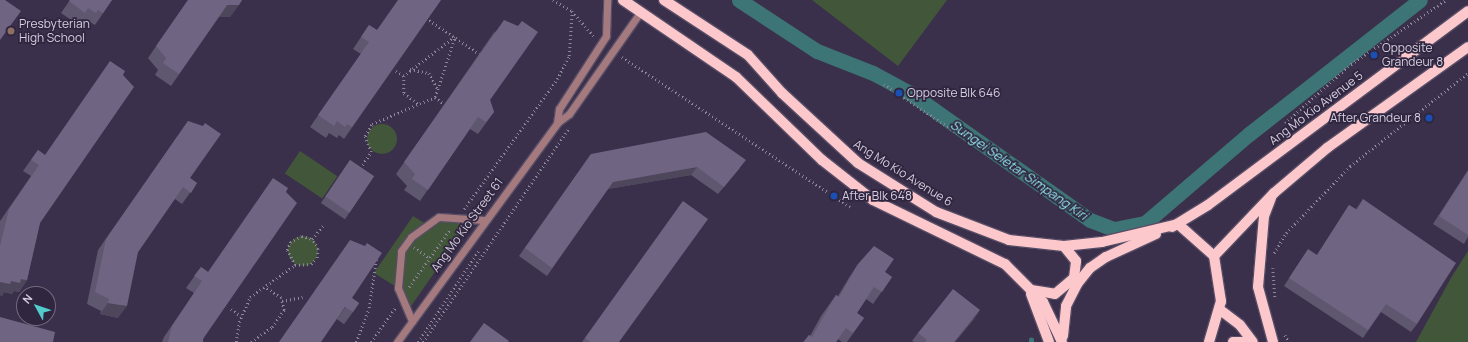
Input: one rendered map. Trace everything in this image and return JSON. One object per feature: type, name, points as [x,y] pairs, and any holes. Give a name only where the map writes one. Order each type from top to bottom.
[{"type":"main road","points":[[623,0],[736,77],[822,160],[873,200],[989,254],[1005,264],[1055,321],[1063,342]]},
{"type":"main road","name":"Ang Mo Kio Avenue 6","points":[[664,0],[748,55],[782,93],[858,163],[930,208],[1009,240],[1064,246],[1102,242],[1178,224]]},
{"type":"main road","name":"Ang Mo Kio Avenue 5","points":[[1178,224],[1468,11]]},
{"type":"main road","points":[[1214,256],[1274,192],[1337,139],[1468,48]]},
{"type":"main road","points":[[1273,342],[1258,287],[1264,216],[1274,192]]},
{"type":"main road","points":[[1063,342],[1066,306],[1077,284],[1090,268],[1106,257],[1178,224],[1214,256],[1219,281],[1219,309],[1209,342]]},
{"type":"main road","points":[[1029,290],[1055,294],[1074,278],[1076,260],[1064,246]]},
{"type":"main road","points":[[1029,290],[1049,342]]},
{"type":"main road","points":[[1219,309],[1240,326],[1253,342]]},
{"type":"main road","points":[[1233,342],[1246,342]]},
{"type":"street","name":"Ang Mo Kio Street 61","points":[[557,123],[559,109],[602,45],[608,24],[607,0]]},
{"type":"street","name":"Ang Mo Kio Street 61","points":[[397,342],[484,220],[557,123],[569,114],[641,11]]},
{"type":"street","points":[[412,321],[402,298],[398,268],[407,243],[424,225],[440,217],[460,216],[484,220]]},
{"type":"path","points":[[553,0],[572,11],[602,45]]},
{"type":"path","points":[[1285,123],[1351,64],[1446,0]]},
{"type":"path","points":[[371,342],[557,79],[569,56],[572,11]]},
{"type":"path","points":[[426,18],[483,56]]},
{"type":"path","points":[[418,104],[404,92],[404,76],[410,69],[455,38]]},
{"type":"path","points":[[435,98],[455,38]]},
{"type":"path","points":[[613,51],[850,207]]},
{"type":"path","points":[[615,62],[620,55]]},
{"type":"path","points":[[410,69],[429,73],[438,89]]},
{"type":"path","points":[[396,71],[404,76]]},
{"type":"path","points":[[1274,257],[1286,233],[1346,170],[1378,146],[1386,134],[1468,73]]},
{"type":"path","points":[[884,84],[978,147]]},
{"type":"path","points":[[360,168],[371,152],[364,136],[372,124],[435,98]]},
{"type":"path","points":[[435,98],[443,103]]},
{"type":"path","points":[[423,342],[574,120]]},
{"type":"path","points":[[312,239],[324,224]]},
{"type":"path","points":[[236,342],[242,316],[253,293],[266,288],[295,264],[311,264],[317,258],[318,249],[312,239],[302,236],[290,242],[287,250],[295,264]]},
{"type":"path","points":[[407,243],[430,258]]},
{"type":"path","points":[[356,342],[369,308],[377,252]]},
{"type":"path","points":[[1273,262],[1275,306]]},
{"type":"path","points":[[251,342],[279,320],[284,310],[282,301],[277,293],[266,288]]},
{"type":"path","points":[[282,301],[303,297]]},
{"type":"path","points":[[231,309],[242,316]]},
{"type":"path","points":[[1282,330],[1289,342]]},
{"type":"green space","points":[[812,0],[947,0],[898,66]]},
{"type":"green space","points":[[382,124],[393,128],[397,139],[393,150],[382,154],[371,150],[367,139],[371,128]]},
{"type":"green space","points":[[300,151],[337,176],[322,199],[285,173]]},
{"type":"green space","points":[[413,216],[426,224],[439,217],[473,217],[407,312],[398,288],[374,273]]},
{"type":"green space","points":[[303,236],[314,240],[318,251],[314,262],[303,266],[292,262],[288,251],[292,240]]},
{"type":"green space","points":[[1468,251],[1468,342],[1416,342],[1451,278]]},
{"type":"building","points":[[0,0],[5,0],[21,11],[0,40]]},
{"type":"building","points":[[112,0],[103,13],[98,10],[96,13],[88,8],[85,13],[69,1]]},
{"type":"building","points":[[188,0],[242,0],[239,5],[227,5],[179,74],[163,63],[166,58],[156,46]]},
{"type":"building","points":[[398,0],[441,0],[352,127],[347,124],[345,127],[337,121],[334,126],[318,115],[369,42],[361,37],[369,25],[377,30]]},
{"type":"building","points":[[504,20],[518,26],[522,21],[538,32],[490,100],[494,112],[486,122],[478,117],[428,190],[412,179],[415,174],[404,162]]},
{"type":"building","points":[[110,61],[125,71],[123,75],[134,87],[40,223],[27,280],[21,279],[20,283],[11,281],[10,284],[0,282],[0,246],[9,209],[39,165],[31,160],[38,150],[45,155]]},
{"type":"building","points":[[188,121],[203,126],[205,123],[221,134],[190,178],[197,183],[191,193],[183,187],[138,252],[127,306],[108,303],[109,299],[95,292],[106,239]]},
{"type":"building","points":[[706,132],[746,160],[724,187],[697,167],[613,182],[552,268],[525,248],[591,154]]},
{"type":"building","points":[[350,160],[374,176],[349,213],[325,196]]},
{"type":"building","points":[[1468,171],[1468,235],[1439,216]]},
{"type":"building","points":[[273,178],[288,188],[286,192],[297,203],[203,339],[203,342],[168,342],[172,326],[202,281],[194,276],[201,267],[208,272]]},
{"type":"building","points":[[1363,199],[1456,263],[1417,324],[1386,304],[1368,330],[1289,278],[1308,249],[1317,255],[1349,205],[1357,210]]},
{"type":"building","points":[[683,201],[708,219],[619,342],[590,342],[585,338]]},
{"type":"building","points":[[350,240],[365,246],[367,243],[382,253],[352,298],[359,303],[353,312],[345,307],[321,342],[279,342]]},
{"type":"building","points":[[874,246],[894,259],[885,272],[892,277],[882,292],[874,287],[857,313],[864,318],[853,333],[846,328],[836,342],[804,342],[809,335],[812,337],[836,295],[839,297],[858,264]]},
{"type":"building","points":[[953,289],[980,310],[954,342],[925,342],[927,340],[918,333]]},
{"type":"building","points":[[0,317],[16,321],[16,326],[33,326],[55,332],[53,342],[0,342]]},
{"type":"building","points":[[484,323],[509,341],[470,342]]},
{"type":"waterway","name":"Sungei Seletar Simpang Kiri","points":[[739,0],[817,51],[873,73],[910,93],[1090,220],[1114,229],[1145,223],[1249,134],[1420,0]]},
{"type":"waterway","name":"Sungei Seletar Simpang Kiri","points":[[1041,185],[1046,193]]},
{"type":"place","name":"Presbyterian High School","points":[[11,31]]},
{"type":"place","name":"Opposite Grandeur 8","points":[[1374,55]]},
{"type":"place","name":"Opposite Blk 646","points":[[899,93]]},
{"type":"place","name":"After Grandeur 8","points":[[1429,118]]},
{"type":"place","name":"After Blk 648","points":[[834,196]]}]
